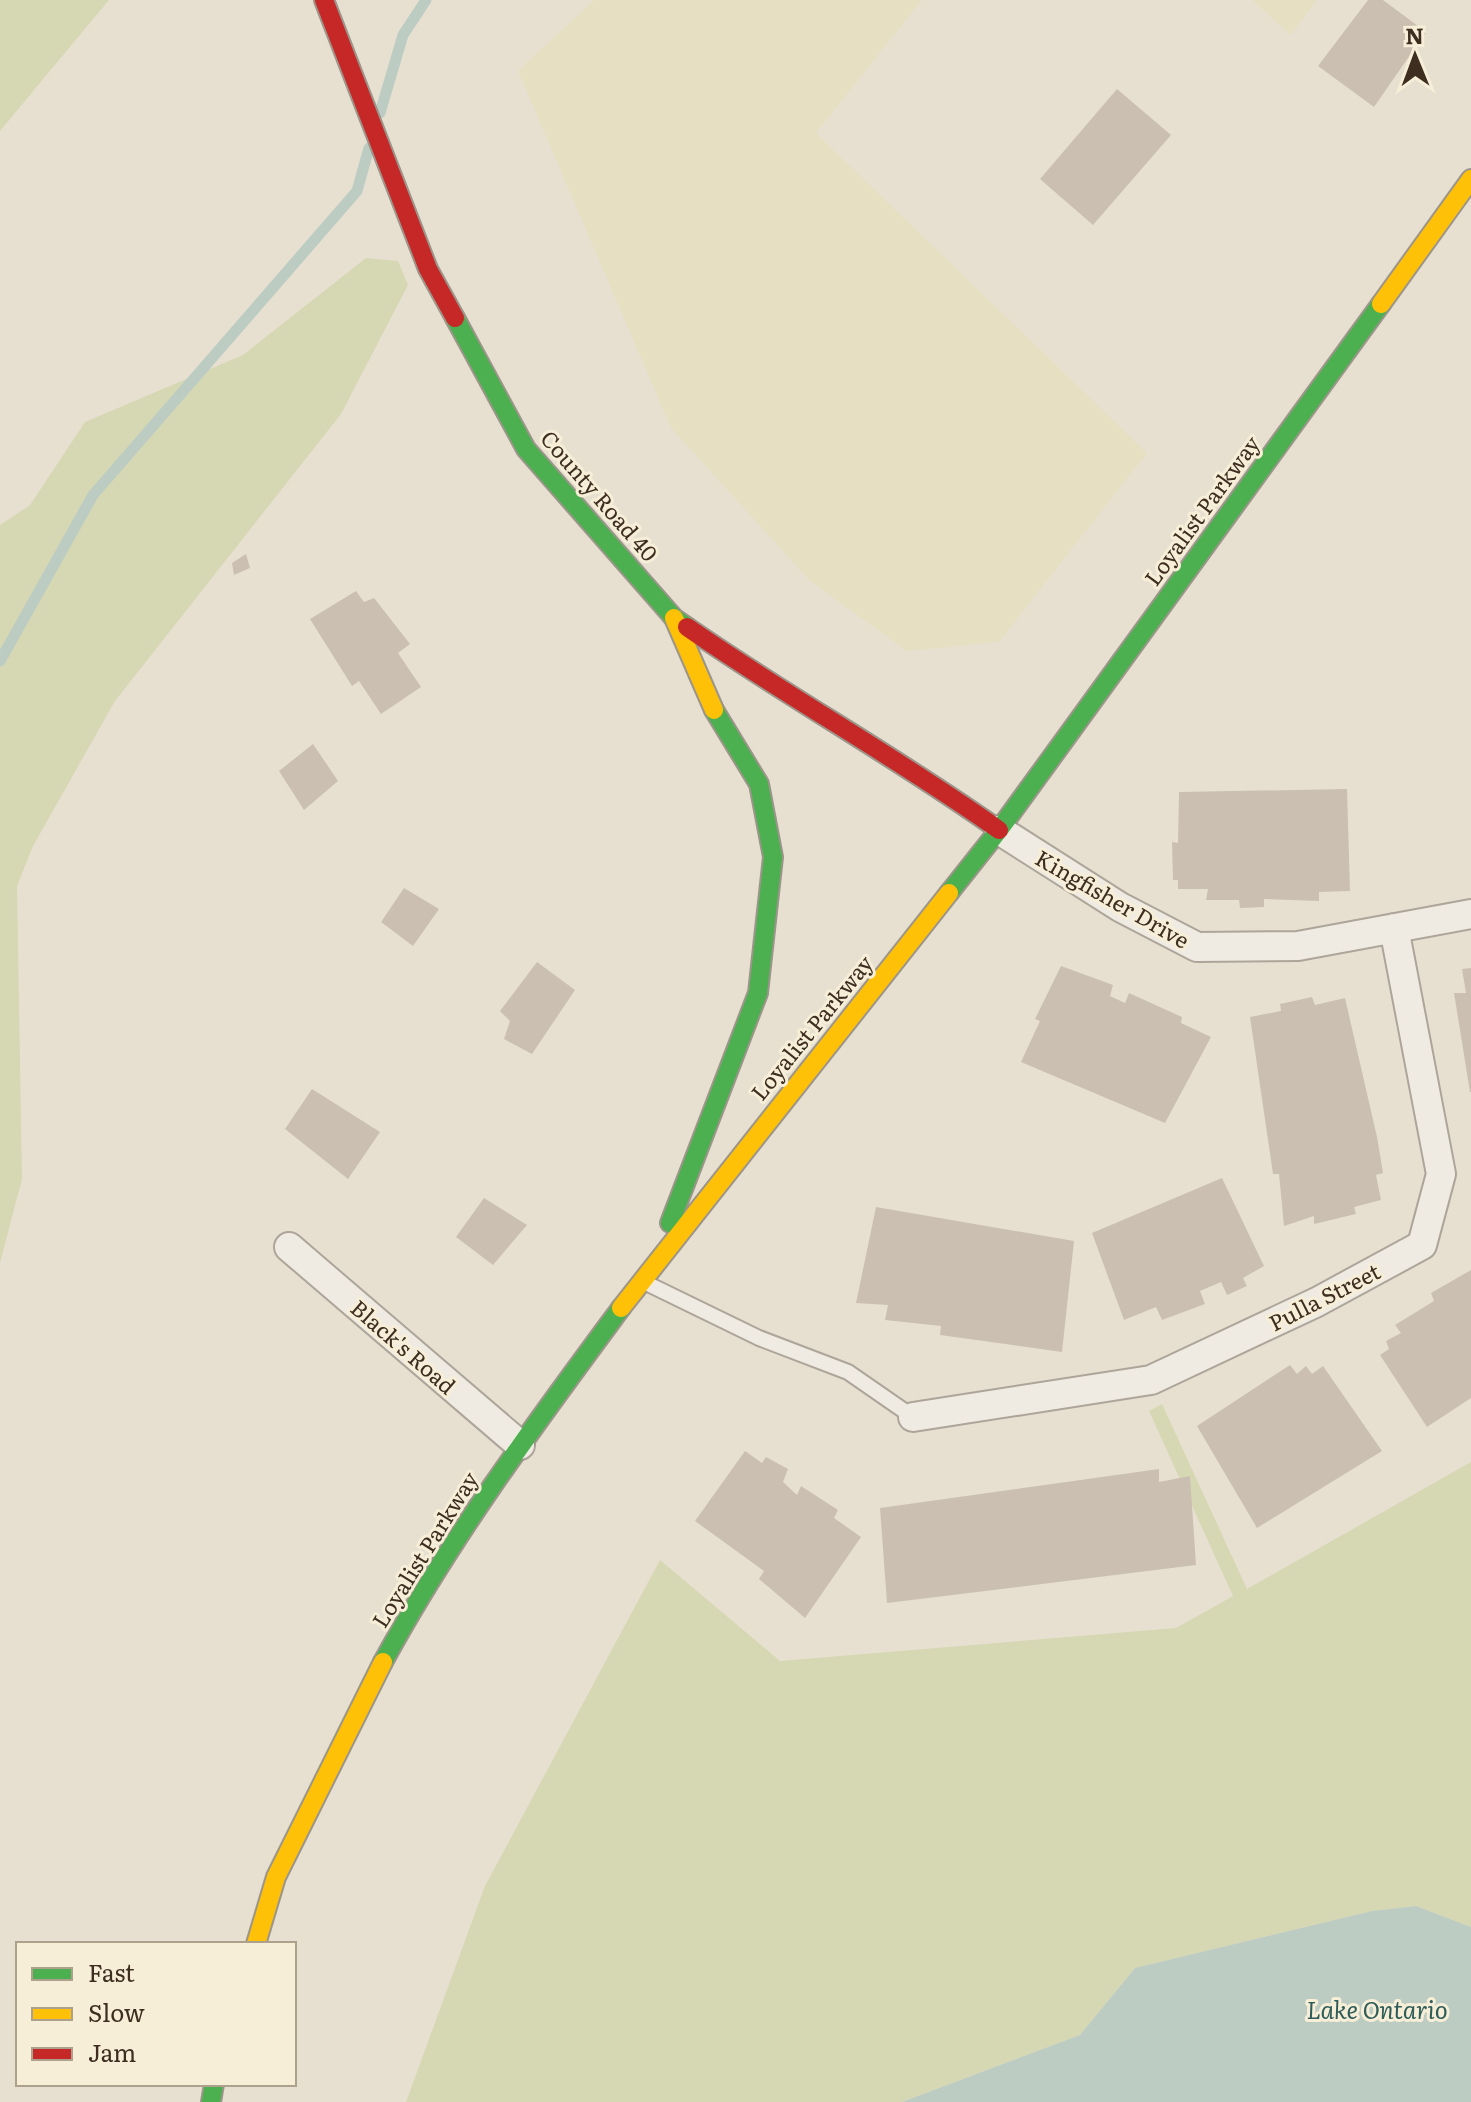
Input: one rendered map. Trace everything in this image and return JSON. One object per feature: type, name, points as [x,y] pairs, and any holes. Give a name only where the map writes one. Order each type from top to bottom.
[{"type":"main road","name":"County Road 40","points":[[324,0],[428,269],[526,449],[674,618],[769,684],[933,783],[999,830]]},
{"type":"main road","name":"Loyalist Parkway","points":[[257,1942],[276,1877],[360,1705],[417,1599],[520,1445],[656,1260],[999,830],[1471,179]]},
{"type":"main road","points":[[656,1260],[758,993],[773,857],[759,784],[705,694],[674,618]]},
{"type":"street","name":"Kingfisher Drive","points":[[999,830],[1120,907],[1197,947],[1298,946],[1471,914]]},
{"type":"street","name":"Pulla Street","points":[[913,1417],[1151,1380],[1317,1302],[1422,1245],[1441,1174],[1394,928]]},
{"type":"street","name":"Black's Road","points":[[289,1247],[520,1445]]},
{"type":"lane","points":[[641,1280],[759,1338],[848,1372],[913,1417]]},
{"type":"shaded area","points":[[594,0],[922,0],[816,133],[1147,453],[999,642],[907,651],[810,581],[671,428],[518,71]]},
{"type":"shaded area","points":[[1252,0],[1317,0],[1291,35]]},
{"type":"green space","points":[[0,0],[109,0],[0,131]]},
{"type":"green space","points":[[366,258],[398,261],[408,285],[341,414],[115,701],[33,846],[17,886],[22,1179],[0,1263],[0,525],[30,505],[85,422],[243,355]]},
{"type":"green space","points":[[1162,1404],[1247,1589],[1471,1462],[1471,1927],[1416,1906],[1372,1911],[1135,1968],[1080,2035],[902,2102],[406,2102],[485,1886],[660,1560],[780,1661],[1176,1628],[1233,1596],[1149,1411]]},
{"type":"water","name":"Lake Ontario","points":[[1416,1906],[1471,1927],[1471,2102],[902,2102],[1080,2035],[1135,1968],[1372,1911]]},
{"type":"building","points":[[1368,0],[1383,0],[1426,32],[1374,107],[1318,66]]},
{"type":"building","points":[[1117,89],[1171,135],[1093,225],[1040,179]]},
{"type":"building","points":[[246,554],[250,568],[234,575],[232,563]]},
{"type":"building","points":[[356,591],[364,602],[374,598],[410,644],[398,653],[421,687],[381,714],[359,681],[352,686],[310,619]]},
{"type":"building","points":[[313,744],[338,781],[304,810],[279,771]]},
{"type":"building","points":[[1347,789],[1350,891],[1319,892],[1319,901],[1264,899],[1264,907],[1240,908],[1239,900],[1206,900],[1208,889],[1178,889],[1178,880],[1173,880],[1172,842],[1178,843],[1179,792]]},
{"type":"building","points":[[404,888],[439,909],[413,946],[381,922]]},
{"type":"building","points":[[537,962],[575,990],[532,1054],[504,1039],[510,1021],[500,1011]]},
{"type":"building","points":[[1061,966],[1113,985],[1110,996],[1125,1003],[1129,993],[1182,1017],[1181,1023],[1211,1037],[1165,1123],[1021,1062],[1040,1021],[1035,1019]]},
{"type":"building","points":[[1471,968],[1470,1092],[1454,993],[1466,993],[1462,969]]},
{"type":"building","points":[[1312,997],[1315,1005],[1345,998],[1377,1137],[1383,1173],[1376,1175],[1381,1200],[1354,1207],[1356,1214],[1314,1224],[1314,1216],[1284,1226],[1279,1174],[1273,1174],[1250,1017],[1281,1011],[1280,1004]]},
{"type":"building","points":[[312,1089],[380,1132],[348,1179],[285,1129]]},
{"type":"building","points":[[1222,1178],[1264,1266],[1243,1278],[1247,1286],[1227,1295],[1221,1282],[1200,1291],[1205,1304],[1162,1320],[1156,1307],[1124,1320],[1092,1233]]},
{"type":"building","points":[[484,1198],[527,1225],[493,1265],[456,1237]]},
{"type":"building","points":[[876,1207],[1074,1241],[1062,1352],[940,1335],[941,1326],[885,1320],[888,1305],[856,1303]]},
{"type":"building","points":[[1471,1270],[1471,1398],[1427,1427],[1380,1355],[1389,1349],[1386,1341],[1401,1333],[1395,1325],[1434,1301],[1431,1293]]},
{"type":"building","points":[[1290,1365],[1297,1374],[1306,1366],[1312,1374],[1323,1366],[1382,1451],[1257,1528],[1197,1426]]},
{"type":"building","points":[[745,1451],[762,1463],[766,1457],[788,1469],[783,1482],[797,1495],[801,1486],[838,1510],[834,1518],[861,1537],[805,1618],[759,1579],[764,1571],[695,1521]]},
{"type":"building","points":[[1159,1469],[1159,1482],[1190,1476],[1196,1565],[887,1603],[880,1508]]},
{"type":"waterway","points":[[380,113],[403,35],[426,0]]},
{"type":"waterway","points":[[0,661],[93,495],[357,191],[369,148]]},
{"type":"traffic: fast","points":[[949,893],[999,830],[1381,304]]},
{"type":"traffic: fast","points":[[455,318],[526,449],[674,618],[687,627]]},
{"type":"traffic: fast","points":[[670,1223],[758,993],[773,857],[759,784],[714,710]]},
{"type":"traffic: fast","points":[[383,1662],[466,1525],[621,1308]]},
{"type":"traffic: fast","points":[[211,2102],[214,2086]]},
{"type":"traffic: slow","points":[[1381,304],[1471,179]]},
{"type":"traffic: slow","points":[[674,618],[714,710]]},
{"type":"traffic: slow","points":[[621,1308],[949,893]]},
{"type":"traffic: slow","points":[[257,1942],[276,1877],[383,1662]]},
{"type":"traffic: jam","points":[[324,0],[428,269],[455,318]]},
{"type":"traffic: jam","points":[[687,627],[999,830]]}]
